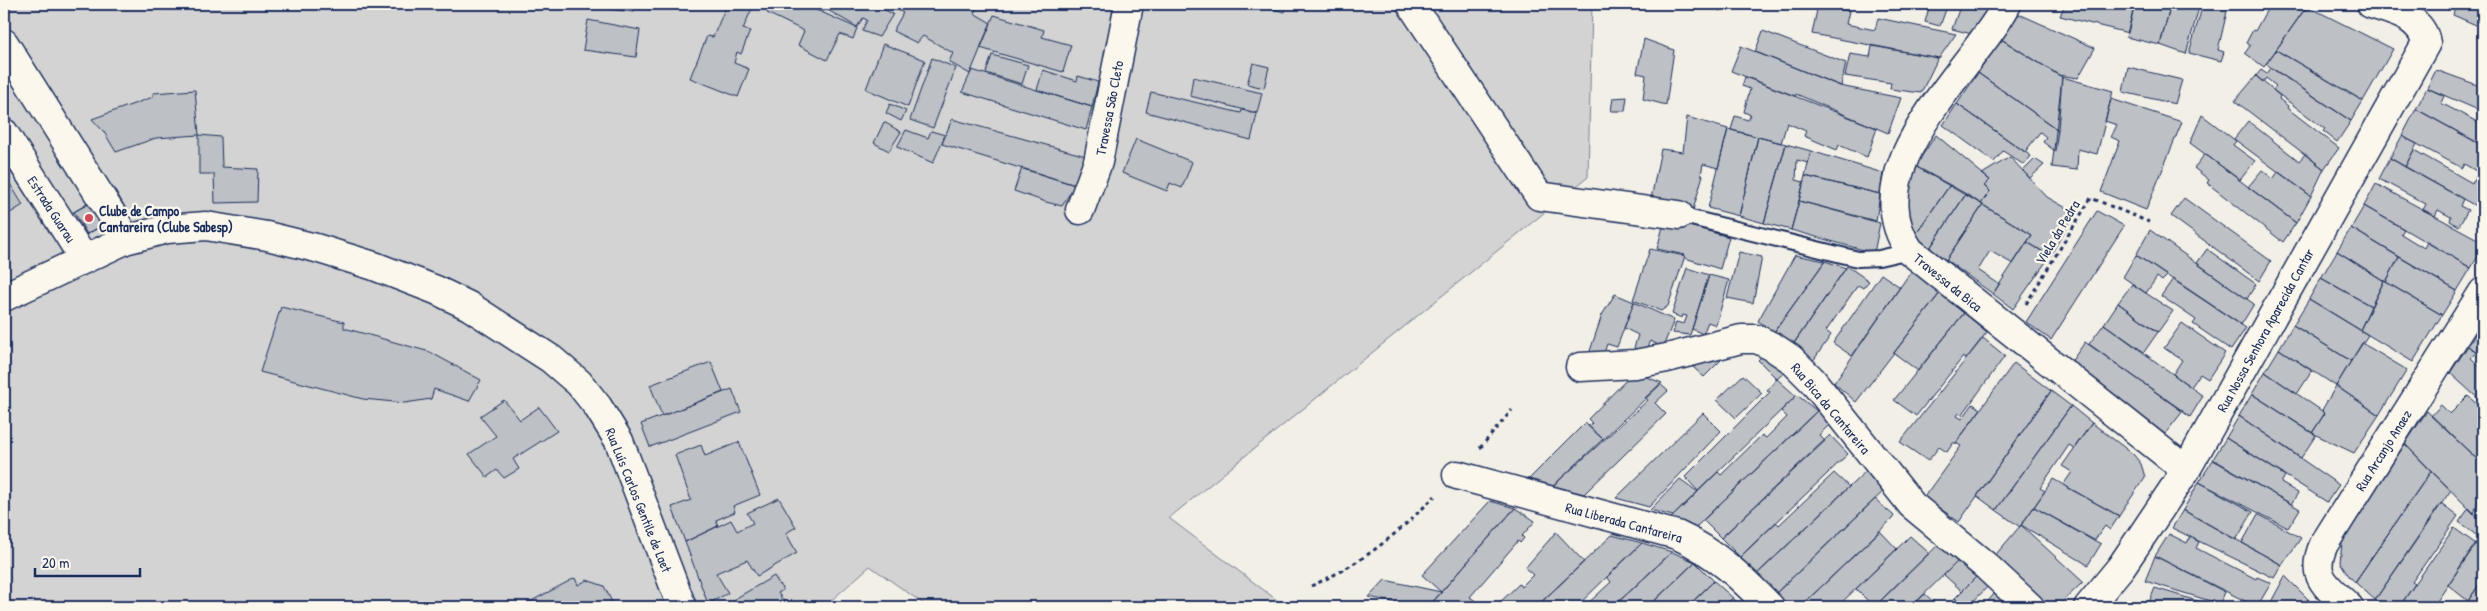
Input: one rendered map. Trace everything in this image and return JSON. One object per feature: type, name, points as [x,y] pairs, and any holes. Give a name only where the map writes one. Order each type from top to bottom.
[{"type":"street","name":"Travessa São Cleto","points":[[1080,210],[1098,162],[1129,4]]},
{"type":"street","points":[[1411,4],[1540,196],[1679,215]]},
{"type":"street","name":"Travessa da Bica","points":[[2007,4],[1993,28],[1919,128],[1906,153],[1899,172],[1895,201],[1901,238],[1910,251],[2186,470]]},
{"type":"street","name":"Rua Nossa Senhora Aparecida Cantar","points":[[2088,607],[2121,567],[2186,470],[2426,42],[2425,33],[2410,19],[2399,12],[2371,4]]},
{"type":"street","points":[[4,43],[108,209],[125,240]]},
{"type":"street","name":"Estrada Guarau","points":[[4,133],[84,259]]},
{"type":"street","name":"Rua Luís Carlos Gentile de Laet","points":[[10,286],[84,259],[125,240],[167,229],[206,226],[267,236],[316,248],[374,266],[436,290],[469,306],[534,348],[579,383],[607,420],[618,441],[682,607]]},
{"type":"street","name":"Rua Arcanjo Anaez","points":[[2349,607],[2327,585],[2318,572],[2318,559],[2324,544],[2483,292]]},
{"type":"street","name":"Rua Bica da Cantareira","points":[[1580,367],[1635,364],[1667,358],[1740,339],[1756,339],[1773,347],[1791,359],[1812,380],[1912,505],[1986,566],[2030,607]]},
{"type":"street","name":"Rua Liberada Cantareira","points":[[1457,475],[1677,535],[1700,545],[1717,557],[1770,607]]},
{"type":"lane","points":[[1679,215],[1858,259],[1879,258],[1910,251]]},
{"type":"path","name":"Viela da Pedra","points":[[2009,331],[2091,198],[2149,222]]},
{"type":"path","points":[[1311,586],[1347,570],[1403,528],[1457,475],[1512,410]]},
{"type":"shaded area","points":[[4,4],[1592,4],[1588,177],[1169,518],[1286,607],[928,607],[870,566],[824,607],[4,607]]},
{"type":"building","points":[[600,4],[635,4],[634,12],[599,8]]},
{"type":"building","points":[[727,4],[753,6],[743,29],[750,31],[741,54],[737,52],[734,63],[749,69],[738,97],[690,78],[707,36],[713,37]]},
{"type":"building","points":[[772,4],[803,4],[857,28],[853,39],[840,34],[827,60],[798,45],[804,31],[767,13]]},
{"type":"building","points":[[821,4],[873,4],[893,14],[879,37],[862,31],[867,20],[863,18],[857,27],[826,9],[824,11],[818,8]]},
{"type":"building","points":[[887,4],[979,4],[974,13],[991,23],[970,74],[949,62],[953,53],[923,36],[917,43],[893,31],[903,13]]},
{"type":"building","points":[[1252,4],[1287,4],[1285,12]]},
{"type":"building","points":[[1710,4],[1726,4],[1720,11]]},
{"type":"building","points":[[1883,4],[1907,4],[1907,7]]},
{"type":"building","points":[[1930,4],[1948,4],[1940,26],[1925,22]]},
{"type":"building","points":[[1961,4],[1990,4],[1976,35],[1952,29]]},
{"type":"building","points":[[2065,4],[2135,4],[2128,33],[2060,16]]},
{"type":"building","points":[[2135,4],[2171,4],[2160,45],[2126,37]]},
{"type":"building","points":[[2171,4],[2200,4],[2186,54],[2160,45]]},
{"type":"building","points":[[2203,4],[2228,7],[2218,50],[2224,52],[2221,61],[2189,53]]},
{"type":"building","points":[[2270,4],[2307,6],[2264,67],[2245,53],[2250,46],[2246,43]]},
{"type":"building","points":[[2456,4],[2483,4],[2483,28],[2453,15]]},
{"type":"building","points":[[1818,5],[1849,11],[1846,24],[1875,30],[1878,18],[1956,34],[1939,58],[1812,34]]},
{"type":"building","points":[[2307,6],[2393,49],[2363,101],[2276,50]]},
{"type":"building","points":[[2019,14],[2095,48],[2078,78],[2058,75],[2001,39]]},
{"type":"building","points":[[994,15],[1044,30],[1042,37],[1071,45],[1063,72],[980,48]]},
{"type":"building","points":[[588,20],[640,30],[636,57],[583,50]]},
{"type":"building","points":[[1763,31],[1846,63],[1841,86],[1755,52]]},
{"type":"building","points":[[1644,39],[1674,50],[1666,105],[1643,99],[1646,75],[1637,73]]},
{"type":"building","points":[[2001,39],[2062,77],[2058,130],[1978,73]]},
{"type":"building","points":[[883,44],[925,60],[908,107],[866,89]]},
{"type":"building","points":[[1741,46],[1840,86],[1901,98],[1888,133],[1796,94],[1795,96],[1731,71]]},
{"type":"building","points":[[1872,46],[1938,58],[1921,93],[1890,89],[1891,83],[1845,76],[1850,54],[1870,57]]},
{"type":"building","points":[[2276,50],[2363,101],[2351,121],[2266,64]]},
{"type":"building","points":[[992,55],[1028,65],[1022,84],[986,73]]},
{"type":"building","points":[[932,58],[956,68],[933,128],[910,120]]},
{"type":"building","points":[[1253,63],[1269,67],[1264,88],[1247,84]]},
{"type":"building","points":[[2128,67],[2182,80],[2175,104],[2123,92]]},
{"type":"building","points":[[2271,68],[2351,121],[2337,142],[2323,131],[2325,129],[2273,90],[2276,86],[2266,78],[2263,82],[2256,76],[2261,70],[2267,74]]},
{"type":"building","points":[[972,70],[1092,107],[1086,130],[962,92]]},
{"type":"building","points":[[1043,70],[1077,81],[1078,76],[1098,82],[1092,107],[1037,90]]},
{"type":"building","points":[[2436,70],[2483,87],[2483,112],[2427,88]]},
{"type":"building","points":[[1978,73],[2058,130],[2055,151],[2043,142],[2046,137],[2040,132],[2025,152],[1957,104]]},
{"type":"building","points":[[2256,76],[2280,96],[2279,99],[2288,106],[2287,108],[2339,148],[2324,169],[2235,101]]},
{"type":"building","points":[[1193,77],[1262,93],[1257,113],[1190,96]]},
{"type":"building","points":[[1745,77],[1877,128],[1867,157],[1839,145],[1837,150],[1804,136],[1806,131],[1787,123],[1781,143],[1731,130],[1735,116],[1748,120],[1751,115],[1744,112],[1750,89],[1742,86]]},
{"type":"building","points":[[2062,77],[2113,91],[2097,154],[2078,149],[2077,170],[2052,167]]},
{"type":"building","points":[[2427,88],[2444,96],[2441,103],[2483,125],[2482,145],[2416,109]]},
{"type":"building","points":[[195,90],[199,135],[156,138],[116,152],[104,132],[92,119],[153,97],[153,93]]},
{"type":"building","points":[[1151,92],[1241,113],[1242,110],[1257,114],[1251,140],[1146,112]]},
{"type":"building","points":[[1627,97],[1625,111],[1611,111],[1613,98]]},
{"type":"building","points":[[2111,99],[2182,122],[2146,210],[2101,192],[2120,141],[2111,137],[2117,125],[2105,121]]},
{"type":"building","points":[[890,104],[906,111],[901,121],[886,113]]},
{"type":"building","points":[[1957,104],[2031,156],[2024,165],[2003,151],[1994,162],[1943,125]]},
{"type":"building","points":[[2416,109],[2483,146],[2483,175],[2464,164],[2462,168],[2402,136]]},
{"type":"building","points":[[2202,115],[2236,141],[2233,145],[2255,161],[2240,180],[2190,143]]},
{"type":"building","points":[[1687,117],[1728,129],[1718,168],[1703,164],[1701,175],[1703,175],[1693,210],[1650,204],[1661,149],[1683,152]]},
{"type":"building","points":[[952,119],[1086,156],[1075,185],[942,144]]},
{"type":"building","points":[[2248,121],[2299,161],[2305,154],[2324,169],[2311,196],[2234,139]]},
{"type":"building","points":[[884,122],[901,132],[889,151],[874,143]]},
{"type":"building","points":[[1728,129],[1758,137],[1739,216],[1708,208]]},
{"type":"building","points":[[906,130],[928,138],[931,131],[945,135],[933,163],[897,147]]},
{"type":"building","points":[[199,135],[221,137],[222,167],[258,169],[257,202],[215,203],[214,174],[199,174]]},
{"type":"building","points":[[1936,135],[1990,180],[1984,186],[1990,191],[1981,204],[1915,166]]},
{"type":"building","points":[[2402,136],[2417,144],[2405,167],[2390,158]]},
{"type":"building","points":[[1758,137],[1786,144],[1764,223],[1739,216]]},
{"type":"building","points":[[1136,139],[1192,162],[1182,188],[1170,183],[1167,191],[1122,173]]},
{"type":"building","points":[[1786,144],[1811,151],[1808,163],[1797,160],[1796,180],[1804,182],[1791,230],[1764,223]]},
{"type":"building","points":[[2414,150],[2472,183],[2476,176],[2483,180],[2483,210],[2405,167]]},
{"type":"building","points":[[1811,151],[1883,173],[1880,194],[1805,176]]},
{"type":"building","points":[[2205,154],[2296,223],[2283,242],[2207,183],[2209,180],[2194,168]]},
{"type":"building","points":[[2010,157],[2047,197],[2075,213],[2050,256],[2027,242],[2032,235],[1981,204],[1990,191],[1984,186],[1990,180],[1982,174]]},
{"type":"building","points":[[2390,158],[2463,199],[2460,206],[2468,210],[2459,226],[2450,221],[2451,217],[2438,210],[2435,216],[2423,210],[2426,204],[2379,179]]},
{"type":"building","points":[[2035,159],[2044,165],[2030,178],[2023,171]]},
{"type":"building","points":[[1915,166],[1950,185],[1914,236],[1904,212]]},
{"type":"building","points":[[1022,168],[1075,185],[1062,206],[1046,202],[1014,191]]},
{"type":"building","points":[[2262,170],[2273,179],[2278,172],[2311,196],[2296,223],[2248,187]]},
{"type":"building","points":[[4,174],[23,205],[4,217]]},
{"type":"building","points":[[1805,176],[1880,194],[1876,221],[1799,201]]},
{"type":"building","points":[[2376,184],[2483,242],[2483,248],[2471,268],[2364,206]]},
{"type":"building","points":[[1950,185],[1966,194],[1930,248],[1914,236]]},
{"type":"building","points":[[114,188],[127,211],[64,248],[50,226]]},
{"type":"building","points":[[1966,194],[1983,205],[1946,260],[1930,248]]},
{"type":"building","points":[[2184,198],[2271,261],[2259,281],[2171,216]]},
{"type":"building","points":[[1799,201],[1880,223],[1874,253],[1791,230]]},
{"type":"building","name":"Clube de Campo Cantareira (Clube Sabesp)","points":[[90,203],[103,225],[87,234],[74,212]]},
{"type":"building","points":[[1983,205],[2032,235],[2013,264],[1990,251],[1978,270],[1999,284],[1993,294],[1946,260]]},
{"type":"building","points":[[2364,206],[2404,229],[2401,234],[2424,248],[2427,242],[2471,268],[2457,291],[2351,228]]},
{"type":"building","points":[[2097,211],[2124,226],[2051,340],[2026,322]]},
{"type":"building","points":[[1665,219],[1729,237],[1720,269],[1685,258],[1685,255],[1657,249]]},
{"type":"building","points":[[2351,228],[2399,257],[2386,282],[2337,251]]},
{"type":"building","points":[[2150,230],[2254,304],[2241,325],[2136,255]]},
{"type":"building","points":[[2027,242],[2050,256],[2013,309],[1993,294]]},
{"type":"building","points":[[1650,249],[1685,256],[1668,306],[1661,311],[1633,300]]},
{"type":"building","points":[[2207,249],[2256,284],[2247,299],[2197,263]]},
{"type":"building","points":[[2337,251],[2384,281],[2371,306],[2321,278]]},
{"type":"building","points":[[1739,252],[1762,257],[1753,303],[1727,298]]},
{"type":"building","points":[[1795,255],[1825,261],[1774,332],[1758,321]]},
{"type":"building","points":[[2136,255],[2167,276],[2162,281],[2157,277],[2146,293],[2123,277]]},
{"type":"building","points":[[2399,257],[2457,291],[2442,315],[2386,282]]},
{"type":"building","points":[[1825,261],[1846,268],[1792,346],[1774,332]]},
{"type":"building","points":[[1847,266],[1869,281],[1863,288],[1858,285],[1826,331],[1831,335],[1813,361],[1792,346]]},
{"type":"building","points":[[1687,268],[1709,275],[1690,335],[1673,333],[1676,322],[1684,324],[1687,316],[1683,315],[1682,318],[1672,314]]},
{"type":"building","points":[[1912,270],[1940,293],[1856,402],[1834,383]]},
{"type":"building","points":[[1881,274],[1900,287],[1852,356],[1833,343]]},
{"type":"building","points":[[1709,275],[1729,280],[1716,325],[1708,322],[1703,334],[1692,329]]},
{"type":"building","points":[[2321,278],[2371,306],[2360,330],[2309,299]]},
{"type":"building","points":[[2173,279],[2246,328],[2231,350],[2193,324],[2196,320],[2161,296]]},
{"type":"building","points":[[2384,281],[2442,315],[2413,362],[2360,330]]},
{"type":"building","points":[[2132,284],[2173,311],[2158,332],[2118,303]]},
{"type":"building","points":[[1940,293],[1964,313],[1918,371],[1894,353]]},
{"type":"building","points":[[1615,294],[1634,302],[1617,347],[1607,344],[1602,359],[1589,354],[1602,315]]},
{"type":"building","points":[[2309,299],[2368,335],[2351,361],[2293,325]]},
{"type":"building","points":[[1634,302],[1674,320],[1663,347],[1650,341],[1644,352],[1634,348],[1638,335],[1624,328]]},
{"type":"building","points":[[2118,303],[2158,332],[2144,352],[2104,324]]},
{"type":"building","points":[[281,307],[344,322],[344,328],[430,352],[481,380],[469,401],[434,389],[431,399],[405,403],[363,399],[260,372]]},
{"type":"building","points":[[1964,313],[1987,332],[1966,359],[1963,357],[1916,416],[1894,400]]},
{"type":"building","points":[[2182,323],[2225,353],[2208,379],[2200,374],[2191,387],[2173,374],[2182,360],[2164,348]]},
{"type":"building","points":[[2104,324],[2203,396],[2190,417],[2089,344]]},
{"type":"building","points":[[2293,325],[2351,361],[2336,386],[2279,349]]},
{"type":"building","points":[[2483,325],[2483,358],[2468,346]]},
{"type":"building","points":[[1983,338],[2005,356],[1962,415],[1959,413],[1957,416],[1962,419],[1973,404],[1981,409],[1947,452],[1939,447],[1928,461],[1900,442]]},
{"type":"building","points":[[2085,342],[2183,411],[2165,434],[2071,362]]},
{"type":"building","points":[[2362,343],[2407,370],[2379,415],[2336,386]]},
{"type":"building","points":[[2468,346],[2476,352],[2471,358],[2483,369],[2483,403],[2450,373]]},
{"type":"building","points":[[2279,349],[2312,371],[2297,394],[2265,372]]},
{"type":"building","points":[[1767,351],[1787,370],[1777,379],[1758,360]]},
{"type":"building","points":[[1718,355],[1723,358],[1704,377],[1693,367]]},
{"type":"building","points":[[711,362],[723,392],[662,416],[650,385]]},
{"type":"building","points":[[2014,363],[2051,391],[1959,522],[1924,497],[1961,446],[1956,443]]},
{"type":"building","points":[[1634,372],[1662,383],[1603,439],[1588,426],[1592,423],[1588,419]]},
{"type":"building","points":[[2265,372],[2325,413],[2312,433],[2252,394]]},
{"type":"building","points":[[1743,375],[1762,393],[1736,418],[1717,400]]},
{"type":"building","points":[[1777,379],[1796,396],[1698,491],[1685,477],[1770,392],[1767,390]]},
{"type":"building","points":[[1660,384],[1668,391],[1655,403],[1666,414],[1584,494],[1553,486],[1648,400],[1645,398]]},
{"type":"building","points":[[2336,386],[2379,415],[2354,453],[2312,433],[2325,413],[2322,410]]},
{"type":"building","points":[[732,389],[741,412],[650,447],[641,424]]},
{"type":"building","points":[[2051,391],[2071,406],[1996,510],[1977,496]]},
{"type":"building","points":[[2252,394],[2316,435],[2301,458],[2239,416]]},
{"type":"building","points":[[1797,395],[1817,411],[1697,526],[1670,519],[1718,472],[1721,475],[1762,435],[1766,438],[1787,417],[1781,411]]},
{"type":"building","points":[[2468,396],[2483,410],[2483,465],[2431,416],[2441,405],[2450,414]]},
{"type":"building","points":[[504,400],[520,420],[539,407],[557,431],[513,459],[519,469],[504,478],[497,470],[487,477],[469,454],[496,436],[480,416]]},
{"type":"building","points":[[2071,406],[2092,423],[2074,448],[2069,445],[2040,488],[2045,491],[2020,527],[1996,510]]},
{"type":"building","points":[[1817,411],[1831,423],[1819,435],[1825,441],[1721,538],[1703,520]]},
{"type":"building","points":[[2427,411],[2483,465],[2483,483],[2474,514],[2405,444]]},
{"type":"building","points":[[1703,413],[1721,431],[1649,507],[1616,498]]},
{"type":"building","points":[[2239,416],[2339,485],[2327,502],[2226,438]]},
{"type":"building","points":[[1585,423],[1603,439],[1553,486],[1528,480]]},
{"type":"building","points":[[2092,423],[2133,454],[2141,464],[2145,477],[2119,516],[2063,485],[2072,472],[2062,466]]},
{"type":"building","points":[[1830,435],[1848,454],[1740,557],[1721,538]]},
{"type":"building","points":[[2226,438],[2285,476],[2281,483],[2298,493],[2291,504],[2213,459]]},
{"type":"building","points":[[739,442],[760,495],[733,506],[735,512],[716,520],[718,526],[685,542],[672,507],[691,500],[675,455],[701,445],[705,456]]},
{"type":"building","points":[[2405,444],[2431,471],[2355,582],[2340,562],[2342,543]]},
{"type":"building","points":[[2213,460],[2300,509],[2288,528],[2199,482]]},
{"type":"building","points":[[1868,469],[1887,488],[1776,593],[1757,574]]},
{"type":"building","points":[[2431,471],[2451,490],[2375,600],[2355,582]]},
{"type":"building","points":[[1834,473],[1849,487],[1757,574],[1740,557],[1776,522],[1779,525]]},
{"type":"building","points":[[1680,479],[1698,492],[1673,516],[1650,510]]},
{"type":"building","points":[[2053,479],[2119,516],[2110,530],[2105,526],[2094,541],[2034,507]]},
{"type":"building","points":[[2199,482],[2253,512],[2236,540],[2183,510]]},
{"type":"building","points":[[779,498],[796,527],[786,533],[797,553],[757,576],[747,560],[716,573],[728,593],[708,604],[685,542],[731,520],[737,531],[753,523],[747,513]]},
{"type":"building","points":[[1875,499],[1894,516],[1892,519],[1800,607],[1790,607],[1776,593]]},
{"type":"building","points":[[1490,501],[1515,508],[1441,592],[1422,575]]},
{"type":"building","points":[[2441,503],[2458,516],[2412,582],[2415,584],[2399,607],[2383,607],[2375,600]]},
{"type":"building","points":[[2034,507],[2101,544],[2088,565],[2021,525]]},
{"type":"building","points":[[1515,508],[1535,521],[1522,536],[1524,538],[1520,543],[1518,541],[1470,597],[1484,607],[1428,607]]},
{"type":"building","points":[[2469,508],[2483,522],[2483,532],[2480,538],[2459,522]]},
{"type":"building","points":[[2183,510],[2282,565],[2274,578],[2172,528]]},
{"type":"building","points":[[2258,514],[2301,538],[2282,565],[2242,543]]},
{"type":"building","points":[[2021,525],[2083,582],[2057,607],[2050,607],[2020,578],[2016,582],[1992,559]]},
{"type":"building","points":[[2454,528],[2476,544],[2433,607],[2399,607]]},
{"type":"building","points":[[1880,531],[1897,549],[1837,607],[1800,607]]},
{"type":"building","points":[[1556,532],[1584,562],[1536,607],[1495,607],[1519,584],[1521,587],[1533,575],[1525,568]]},
{"type":"building","points":[[2483,532],[2483,579],[2468,601],[2448,585]]},
{"type":"building","points":[[2169,534],[2187,543],[2190,537],[2199,542],[2196,548],[2256,579],[2257,577],[2271,583],[2257,607],[2155,556]]},
{"type":"building","points":[[1612,535],[1642,543],[1576,607],[1536,607]]},
{"type":"building","points":[[1910,536],[1929,553],[1874,607],[1856,589]]},
{"type":"building","points":[[1642,543],[1672,552],[1613,607],[1584,607],[1611,582],[1607,577]]},
{"type":"building","points":[[1939,544],[1957,562],[1911,607],[1874,607]]},
{"type":"building","points":[[1672,552],[1695,562],[1648,607],[1613,607]]},
{"type":"building","points":[[2155,556],[2225,592],[2220,604],[2145,581]]},
{"type":"building","points":[[1960,559],[1977,576],[1962,591],[1944,575]]},
{"type":"building","points":[[1695,562],[1714,581],[1687,607],[1648,607]]},
{"type":"building","points":[[774,576],[783,590],[778,593],[788,607],[738,607],[733,600]]},
{"type":"building","points":[[1977,576],[1992,582],[1968,607],[1965,607],[1955,598]]},
{"type":"building","points":[[2285,576],[2308,599],[2303,607],[2270,607]]},
{"type":"building","points":[[575,578],[578,585],[587,580],[604,586],[613,604],[606,607],[520,607]]},
{"type":"building","points":[[2483,579],[2483,607],[2464,607],[2468,601]]},
{"type":"building","points":[[1385,580],[1442,592],[1428,607],[1417,607],[1369,597]]},
{"type":"building","points":[[1714,581],[1733,598],[1723,607],[1687,607]]},
{"type":"building","points":[[2155,588],[2217,607],[2147,607]]},
{"type":"building","points":[[1995,593],[2011,607],[1983,607]]},
{"type":"building","points":[[1925,594],[1939,607],[1911,607]]},
{"type":"building","points":[[1733,598],[1743,607],[1723,607]]},
{"type":"building","points":[[1955,598],[1965,607],[1946,607]]},
{"type":"building","points":[[2308,599],[2317,607],[2303,607]]},
{"type":"place","name":"Clube de Campo Cantareira (Clube Sabesp)","points":[[89,218]]}]
